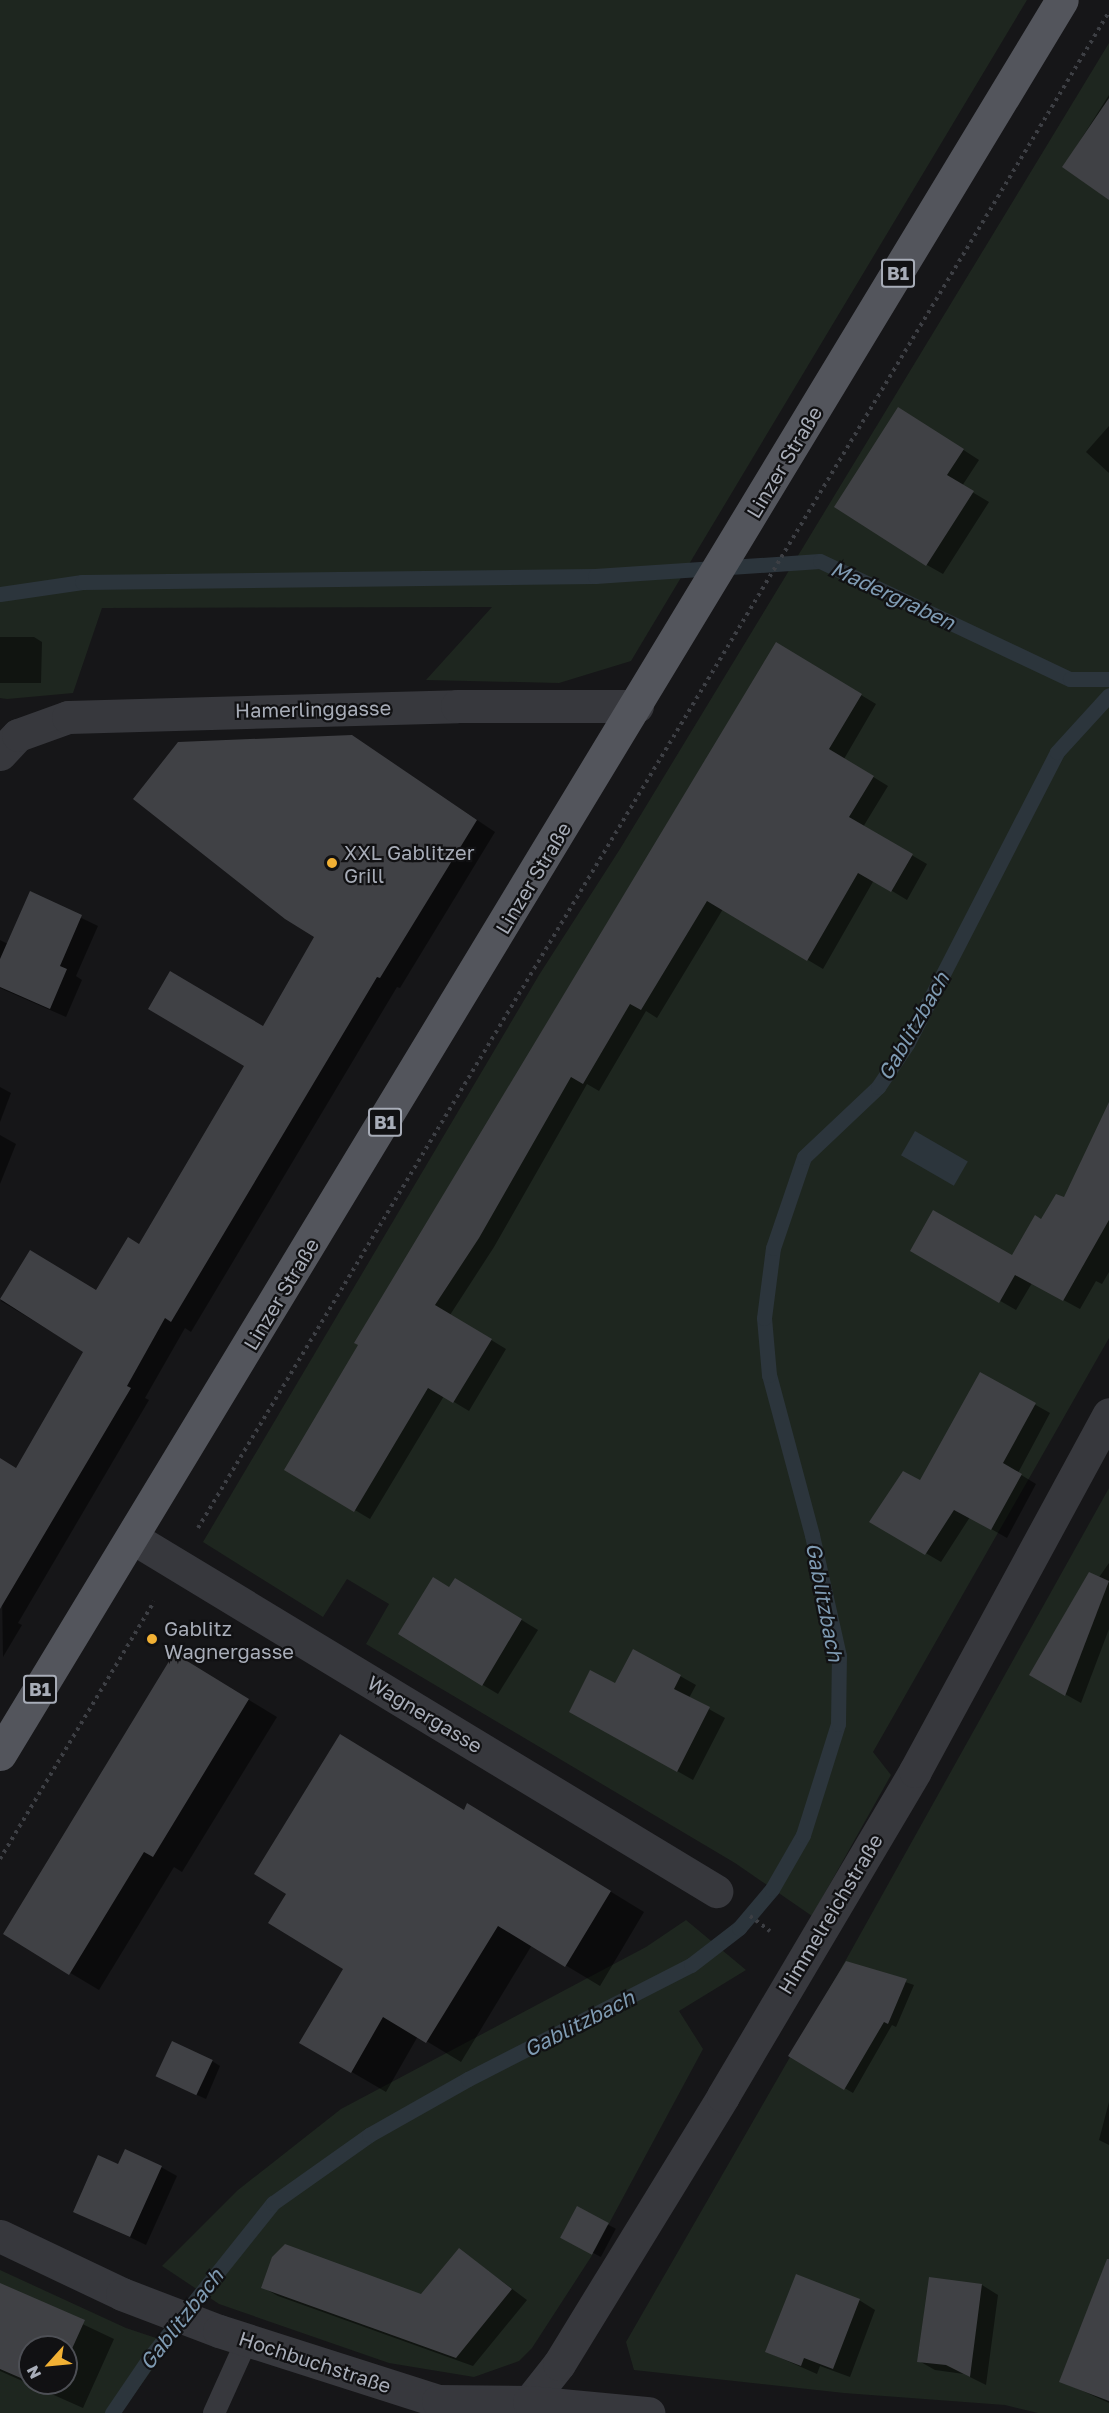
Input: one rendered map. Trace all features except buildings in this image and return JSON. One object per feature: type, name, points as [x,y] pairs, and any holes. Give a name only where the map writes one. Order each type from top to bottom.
[{"type":"main road","name":"Linzer Straße","points":[[0,1754],[637,706],[1062,0]]},
{"type":"street","name":"Hamerlinggasse","points":[[6,740],[68,717],[151,713],[574,704],[637,706]]},
{"type":"street","name":"Himmelreichstraße","points":[[529,2402],[559,2364],[723,2096],[915,1771],[1109,1414]]},
{"type":"street","name":"Wagnergasse","points":[[133,1538],[716,1891]]},
{"type":"street","name":"Hochbuchstraße","points":[[0,2236],[122,2294],[233,2336],[435,2407],[529,2402],[648,2413]]},
{"type":"lane","points":[[214,2413],[233,2336]]},
{"type":"path","points":[[0,1859],[795,531],[1109,12]]},
{"type":"shaded area","points":[[0,0],[1027,0],[631,661],[559,683],[426,680],[492,607],[102,608],[73,693],[7,699],[0,698]]},
{"type":"shaded area","points":[[1109,43],[1109,1338],[873,1752],[891,1775],[812,1916],[735,1863],[366,1644],[389,1604],[347,1579],[323,1617],[203,1542],[539,975],[620,849]]},
{"type":"shaded area","points":[[915,1131],[968,1162],[954,1186],[901,1155]]},
{"type":"shaded area","points":[[1109,1488],[1109,2413],[1038,2413],[1005,2405],[844,2393],[634,2370],[626,2342],[847,1958]]},
{"type":"shaded area","points":[[686,1920],[746,1970],[679,2011],[703,2049],[591,2257],[532,2348],[519,2361],[474,2377],[389,2363],[219,2304],[162,2266],[238,2190],[341,2109],[646,1947]]},
{"type":"shaded area","points":[[0,2270],[126,2328],[171,2343],[121,2413],[0,2413]]},
{"type":"waterway","name":"Madergraben","points":[[0,594],[82,582],[595,576],[820,561],[1070,679],[1109,679]]},
{"type":"waterway","name":"Gablitzbach","points":[[112,2413],[150,2357],[273,2203],[369,2135],[468,2079],[691,1965],[739,1928],[772,1889],[803,1835],[838,1724],[839,1656],[812,1535],[769,1375],[764,1318],[773,1248],[804,1157],[878,1087],[907,1044],[1057,752],[1109,695]]},
{"type":"place","name":"XXL Gablitzer Grill","points":[[332,863]]},
{"type":"place","name":"Gablitz Wagnergasse","points":[[152,1639]]}]
